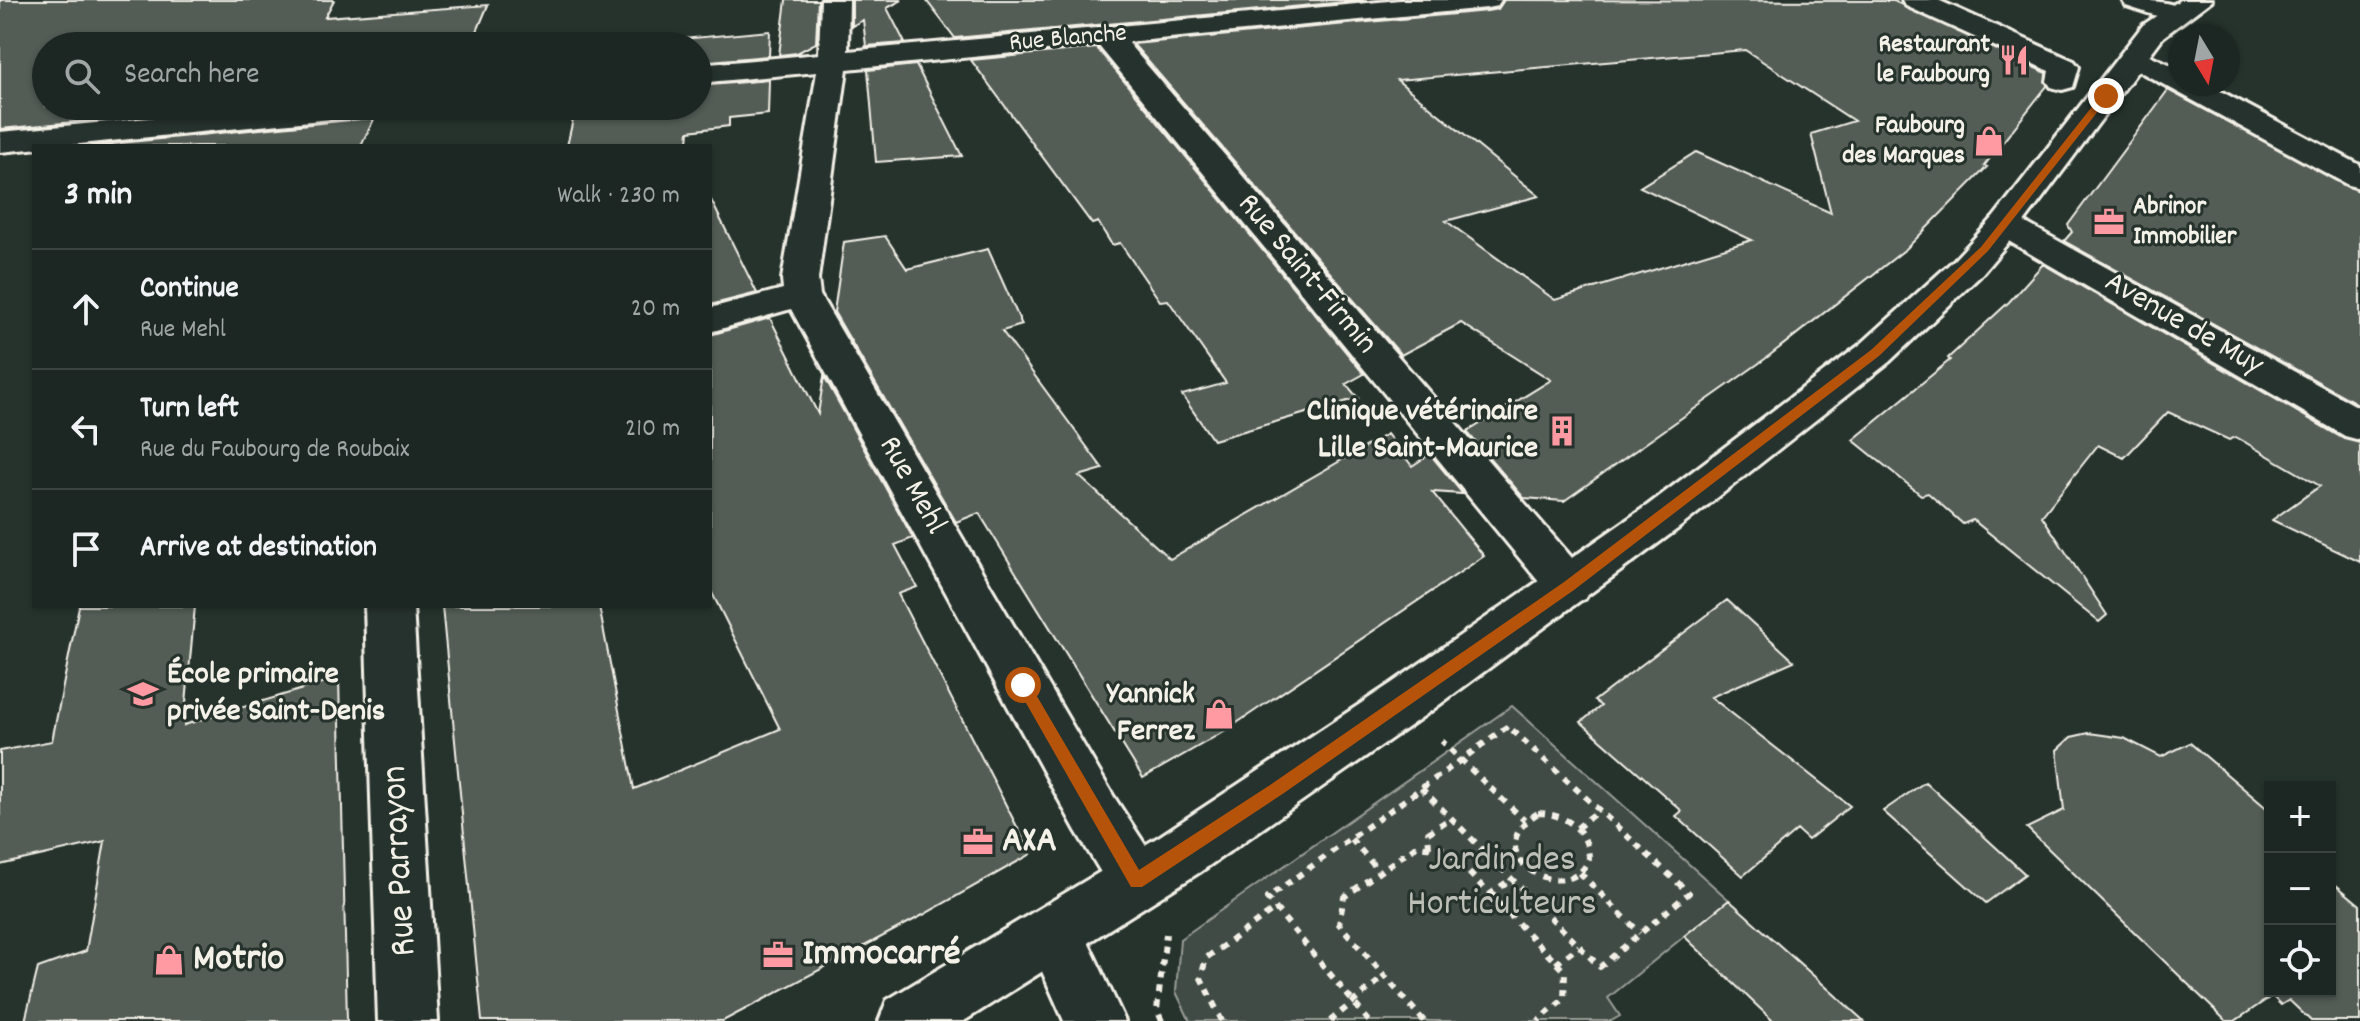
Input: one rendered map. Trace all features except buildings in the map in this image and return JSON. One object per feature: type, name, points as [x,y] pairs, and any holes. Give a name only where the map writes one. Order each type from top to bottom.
[{"type":"street","points":[[712,319],[802,295],[800,279],[833,62],[835,0]]},
{"type":"street","name":"Rue Blanche","points":[[712,73],[1487,0]]},
{"type":"street","points":[[1916,0],[2064,67],[2062,81]]},
{"type":"street","points":[[2136,0],[2187,7]]},
{"type":"street","points":[[909,1021],[1137,881],[1279,788],[1569,586],[1875,353],[1967,268],[2005,225],[2153,31],[2187,7]]},
{"type":"street","name":"Rue Saint-Firmin","points":[[1106,36],[1569,586]]},
{"type":"street","points":[[2134,57],[2168,75]]},
{"type":"street","points":[[2206,96],[2360,178]]},
{"type":"street","points":[[0,142],[227,120]]},
{"type":"street","name":"Avenue de Muy","points":[[2005,225],[2360,426]]},
{"type":"street","name":"Rue Mehl","points":[[802,295],[1095,814],[1137,881]]},
{"type":"street","name":"Rue Parrayon","points":[[389,608],[408,1021]]},
{"type":"street","points":[[1054,933],[1095,1021]]},
{"type":"path","points":[[1369,1021],[1267,898],[1351,839],[1421,788],[1508,726],[1689,893],[1600,967],[1421,788]]},
{"type":"path","points":[[1428,748],[1440,740],[1524,820]]},
{"type":"path","points":[[1577,828],[1599,810]]},
{"type":"path","points":[[1538,813],[1563,817],[1577,828],[1588,845],[1590,857],[1580,873],[1556,881],[1543,878],[1522,863],[1513,842],[1515,832],[1524,820],[1538,813]]},
{"type":"path","points":[[1429,847],[1428,833],[1451,818]]},
{"type":"path","points":[[1351,839],[1378,870]]},
{"type":"path","points":[[1424,1021],[1339,924],[1344,897],[1416,846],[1446,849],[1565,972],[1564,999],[1538,1021]]},
{"type":"path","points":[[1580,873],[1640,933]]},
{"type":"path","points":[[1489,895],[1511,879]]},
{"type":"path","points":[[1222,1021],[1201,978],[1206,958],[1275,909]]},
{"type":"path","points":[[1162,1021],[1157,1010],[1166,933],[1178,924]]},
{"type":"path","points":[[1556,964],[1579,946]]},
{"type":"path","points":[[1330,1021],[1385,976]]},
{"type":"green space","name":"Jardin des Horticulteurs","points":[[1512,706],[1729,900],[1608,998],[1620,1016],[1611,1021],[1190,1021],[1176,992],[1180,939]]},
{"type":"place","name":"Restaurant le Faubourg","points":[[2014,60]]},
{"type":"place","name":"Faubourg des Marques","points":[[1989,141]]},
{"type":"place","name":"Abrinor Immobilier","points":[[2109,222]]},
{"type":"place","name":"Clinique vétérinaire Lille Saint-Maurice","points":[[1562,431]]},
{"type":"place","name":"École primaire privée Saint-Denis","points":[[143,694]]},
{"type":"place","name":"Yannick Ferrez","points":[[1219,714]]},
{"type":"place","name":"AXA","points":[[978,842]]},
{"type":"place","name":"Immocarré","points":[[778,955]]},
{"type":"place","name":"Motrio","points":[[169,960]]},
{"type":"route","points":[[1023,685],[1095,814],[1137,881],[1279,788],[1569,586],[1730,467],[1875,353],[1967,268],[2005,225],[2106,96]]}]
